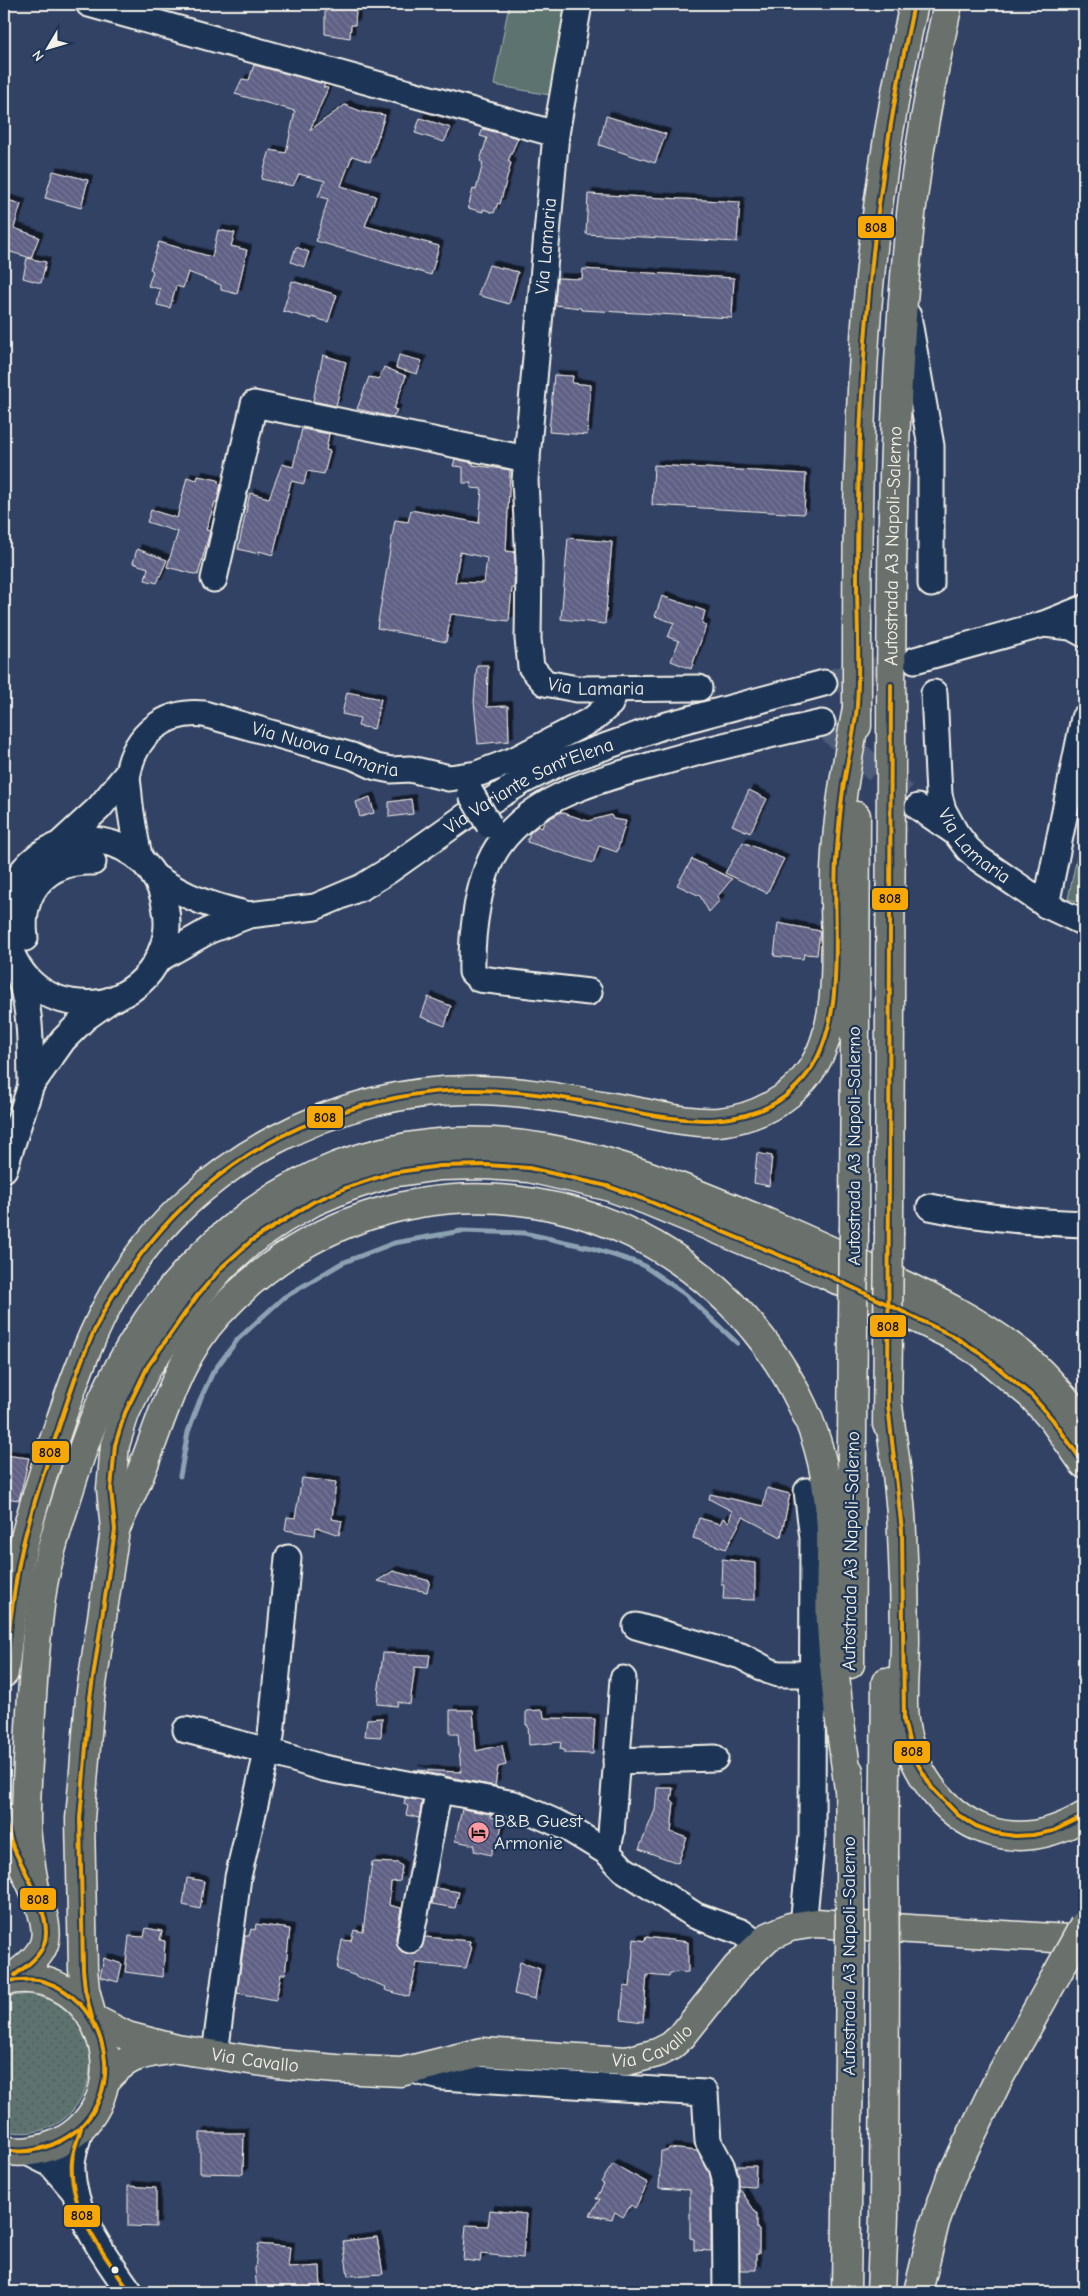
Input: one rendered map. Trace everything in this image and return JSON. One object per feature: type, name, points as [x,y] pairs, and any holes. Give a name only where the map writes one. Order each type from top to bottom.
[{"type":"main road","name":"Autostrada A3 Napoli-Salerno","points":[[846,2292],[850,1965],[849,1790],[860,434],[869,287],[886,148],[896,86],[914,4]]},
{"type":"main road","name":"Autostrada A3 Napoli-Salerno","points":[[881,2292],[884,2216],[884,1856],[894,452],[910,220],[930,86],[948,4]]},
{"type":"main road","points":[[4,1673],[22,1551],[53,1442],[86,1350],[120,1283],[159,1230],[219,1176],[257,1149],[296,1127],[343,1110],[390,1098],[434,1091],[478,1090],[529,1093],[689,1121],[718,1122],[743,1118],[769,1107],[790,1093],[810,1071],[822,1049],[830,1018],[834,978],[835,868],[843,789],[857,708]]},
{"type":"main road","points":[[7,1980],[34,1959],[45,1941],[42,1916],[36,1894],[26,1820],[36,1627],[44,1580],[58,1526],[91,1426],[120,1367],[160,1304],[179,1279],[209,1247],[256,1209],[291,1186],[357,1159],[398,1148],[431,1143],[470,1142],[546,1147],[586,1155],[676,1185],[823,1246],[948,1308],[989,1331],[1022,1355],[1056,1387],[1084,1422]]},
{"type":"main road","points":[[15,2151],[48,2148],[66,2139],[80,2128],[95,2110],[106,2080],[107,2061],[104,2042],[92,2018],[85,1989],[83,1969],[80,1819],[90,1698],[115,1530],[111,1489],[115,1445],[125,1413],[148,1366],[170,1331],[223,1266],[251,1242],[283,1219],[313,1202],[348,1187],[391,1173],[440,1166],[486,1164],[529,1168],[607,1186],[655,1203],[825,1274],[918,1318],[980,1353],[1032,1396],[1053,1420],[1084,1464]]},
{"type":"main road","points":[[115,1530],[137,1481],[168,1398],[188,1353],[216,1315],[246,1286],[276,1262],[311,1241],[345,1224],[382,1211],[420,1202],[459,1198],[494,1198],[566,1209],[599,1219],[630,1232],[660,1248],[720,1291],[747,1318],[767,1345],[786,1374],[804,1408],[815,1438],[824,1474],[831,1527],[831,1620],[837,1706],[849,1790]]},
{"type":"main road","points":[[888,1406],[902,1531],[904,1714],[913,1756],[932,1788],[944,1803],[958,1815],[976,1826],[995,1833],[1016,1836],[1033,1835],[1053,1831],[1084,1816]]},
{"type":"main road","points":[[4,1817],[12,1844],[36,1894]]},
{"type":"main road","name":"Via Cavallo","points":[[178,2049],[277,2064],[390,2072],[412,2070],[468,2053],[482,2052],[627,2061],[643,2058],[671,2046],[682,2036],[737,1967],[758,1945],[780,1930],[816,1923],[1084,1940]]},
{"type":"main road","points":[[918,2292],[935,2222],[951,2178],[999,2078],[1084,1925]]},
{"type":"main road","points":[[7,1980],[34,1980],[54,1986],[74,1998],[92,2018],[127,2036],[178,2049]]},
{"type":"main road","points":[[106,2080],[120,2064],[137,2055],[178,2049]]},
{"type":"street","points":[[89,4],[556,134]]},
{"type":"street","name":"Via Lamaria","points":[[579,4],[556,134],[525,480],[529,562],[528,639],[531,667],[546,682],[577,689],[699,688]]},
{"type":"street","points":[[904,292],[931,446],[931,584]]},
{"type":"street","points":[[214,579],[254,404],[527,459]]},
{"type":"street","points":[[915,660],[1044,624],[1084,608]]},
{"type":"street","points":[[1044,624],[1071,627],[1084,634]]},
{"type":"street","name":"Via Variante Sant'Elena","points":[[159,959],[210,930],[248,915],[316,906],[362,887],[480,807],[559,762],[663,726],[824,683]]},
{"type":"street","name":"Via Nuova Lamaria","points":[[159,959],[166,938],[168,916],[164,895],[147,868],[133,831],[127,774],[133,754],[153,728],[170,718],[188,712],[227,719],[352,756],[376,767],[391,770],[410,769],[449,778],[465,784],[477,774],[514,760],[593,719],[610,704],[616,689]]},
{"type":"street","name":"Via Lamaria","points":[[934,693],[939,795],[943,810],[956,832],[968,849],[979,859],[1046,905],[1084,923]]},
{"type":"street","points":[[1046,905],[1084,718]]},
{"type":"street","points":[[495,834],[546,803],[608,777],[728,743],[822,723]]},
{"type":"street","points":[[4,920],[5,903],[13,883],[25,866],[41,852],[60,843],[100,808],[127,774]]},
{"type":"street","points":[[465,784],[495,834],[493,854],[482,888],[471,957],[472,972],[479,979],[589,992]]},
{"type":"street","points":[[918,807],[956,832]]},
{"type":"street","name":"Via Variante Sant'Elena","points":[[60,843],[81,839],[102,841],[122,848],[177,891],[202,903],[248,915]]},
{"type":"street","points":[[25,938],[25,911],[32,892],[44,877],[67,864],[93,862]]},
{"type":"street","points":[[4,926],[7,945],[16,964],[28,1006],[31,1085]]},
{"type":"street","points":[[4,1169],[31,1085],[62,1040],[85,1018],[111,1000],[130,991],[147,976],[159,959]]},
{"type":"street","points":[[16,964],[30,982],[47,994],[68,1002],[89,1004],[111,1000]]},
{"type":"street","points":[[930,1208],[1032,1222],[1084,1224]]},
{"type":"street","points":[[803,1925],[812,1836],[813,1538],[807,1491]]},
{"type":"street","points":[[215,2054],[238,1877],[272,1736],[288,1558]]},
{"type":"street","points":[[636,1626],[741,1656],[778,1674],[813,1674]]},
{"type":"street","points":[[607,1852],[611,1834],[623,1679]]},
{"type":"street","points":[[186,1730],[268,1751],[323,1768],[514,1804],[566,1827],[607,1852],[623,1869],[696,1916],[740,1932],[758,1945]]},
{"type":"street","points":[[616,1761],[715,1758]]},
{"type":"street","points":[[410,1940],[439,1789]]},
{"type":"street","points":[[412,2070],[441,2077],[705,2093],[708,2141],[722,2167],[725,2178],[726,2292]]},
{"type":"street","points":[[80,2128],[72,2169],[76,2192],[88,2224],[109,2262],[130,2292]]},
{"type":"street","points":[[15,2151],[51,2164],[76,2192]]},
{"type":"green space","points":[[509,4],[572,4],[555,96],[494,85]]},
{"type":"green space","points":[[1084,824],[1084,903],[1068,899]]},
{"type":"green space","points":[[28,1994],[50,2000],[65,2009],[76,2021],[84,2034],[89,2049],[90,2064],[88,2080],[82,2096],[68,2116],[49,2128],[35,2132],[19,2133],[4,2131],[4,1997]]},
{"type":"building","points":[[325,4],[351,4],[351,10],[356,10],[355,25],[351,25],[350,38],[325,34]]},
{"type":"building","points":[[254,65],[325,84],[323,87],[328,88],[310,130],[345,105],[363,112],[385,115],[370,162],[352,156],[341,186],[376,196],[365,226],[439,246],[431,275],[316,241],[328,199],[318,196],[325,181],[299,174],[293,186],[261,179],[270,150],[286,153],[295,111],[235,94],[242,79],[249,80]]},
{"type":"building","points":[[606,116],[666,134],[655,163],[599,145]]},
{"type":"building","points":[[420,118],[451,128],[444,142],[415,133]]},
{"type":"building","points":[[483,129],[518,138],[508,161],[511,163],[500,204],[498,203],[494,213],[483,209],[483,212],[468,208],[473,189],[476,190],[483,163],[480,161],[487,138],[480,136]]},
{"type":"building","points":[[53,171],[88,180],[81,208],[45,198]]},
{"type":"building","points":[[588,194],[740,202],[737,242],[586,234]]},
{"type":"building","points":[[4,199],[21,204],[14,228],[39,237],[31,258],[4,250]]},
{"type":"building","points":[[218,230],[235,233],[231,246],[247,250],[237,294],[221,290],[221,285],[188,272],[183,288],[176,286],[170,308],[157,305],[160,289],[148,286],[153,271],[150,269],[159,242],[212,257]]},
{"type":"building","points":[[296,247],[309,252],[304,267],[291,262]]},
{"type":"building","points":[[27,258],[46,262],[41,283],[23,278]]},
{"type":"building","points":[[489,265],[518,272],[509,304],[478,295]]},
{"type":"building","points":[[583,269],[734,278],[732,318],[581,310],[581,308],[555,305],[557,278],[582,279]]},
{"type":"building","points":[[292,281],[337,295],[328,322],[283,311]]},
{"type":"building","points":[[323,355],[346,362],[336,406],[313,401]]},
{"type":"building","points":[[399,355],[422,361],[417,374],[396,368]]},
{"type":"building","points":[[384,367],[406,376],[394,409],[397,410],[393,417],[357,409],[369,377],[379,379]]},
{"type":"building","points":[[554,375],[573,376],[572,383],[591,385],[587,435],[549,432]]},
{"type":"building","points":[[302,429],[329,434],[326,450],[330,451],[324,474],[307,471],[304,484],[291,481],[273,555],[259,551],[259,554],[238,549],[250,493],[269,498],[282,464],[293,467]]},
{"type":"building","points":[[455,459],[473,463],[473,465],[510,470],[506,551],[514,552],[515,562],[514,588],[512,588],[509,621],[451,614],[446,642],[377,628],[395,520],[408,522],[411,510],[479,523],[482,489],[471,488],[472,483],[463,483],[463,467],[453,466]],"holes":[[[460,552],[487,558],[484,583],[455,582]]]},
{"type":"building","points":[[654,465],[806,474],[804,514],[652,505]]},
{"type":"building","points":[[198,476],[218,480],[218,483],[221,484],[217,502],[215,502],[206,530],[210,531],[198,575],[167,567],[178,532],[147,522],[151,510],[177,518],[187,477],[197,480]]},
{"type":"building","points":[[568,538],[612,542],[605,624],[561,619]]},
{"type":"building","points":[[137,549],[167,560],[157,583],[145,580],[148,568],[133,563]]},
{"type":"building","points":[[662,596],[705,611],[702,623],[706,626],[691,669],[671,661],[679,641],[668,637],[674,623],[655,616]]},
{"type":"building","points":[[477,665],[488,665],[487,707],[508,706],[509,741],[478,744],[474,701]]},
{"type":"building","points":[[347,692],[381,699],[374,729],[358,726],[360,718],[342,714]]},
{"type":"building","points":[[749,790],[767,799],[750,833],[732,825]]},
{"type":"building","points":[[370,797],[374,813],[360,817],[356,802]]},
{"type":"building","points":[[411,799],[413,814],[389,817],[389,802]]},
{"type":"building","points":[[561,812],[588,821],[611,815],[613,819],[626,821],[617,852],[599,846],[593,863],[527,842],[530,833],[538,826],[542,828],[544,822]]},
{"type":"building","points":[[743,842],[784,859],[767,893],[725,873]]},
{"type":"building","points":[[692,859],[732,879],[717,897],[720,900],[709,912],[700,896],[677,885]]},
{"type":"building","points":[[778,923],[820,931],[817,955],[804,954],[803,959],[774,956]]},
{"type":"building","points":[[428,997],[451,1006],[445,1026],[421,1017]]},
{"type":"building","points":[[757,1153],[772,1156],[769,1186],[754,1183]]},
{"type":"building","points":[[4,1455],[29,1458],[19,1500],[4,1498]]},
{"type":"building","points":[[302,1478],[336,1482],[332,1519],[342,1521],[339,1535],[316,1527],[315,1535],[285,1530],[287,1517],[295,1518]]},
{"type":"building","points":[[767,1488],[790,1494],[781,1537],[743,1517],[726,1549],[693,1538],[699,1518],[720,1524],[723,1518],[729,1522],[732,1511],[709,1499],[710,1494],[763,1506]]},
{"type":"building","points":[[722,1559],[755,1563],[755,1600],[723,1599],[724,1584],[721,1584]]},
{"type":"building","points":[[393,1571],[430,1581],[427,1592],[377,1581]]},
{"type":"building","points":[[383,1653],[430,1655],[428,1668],[415,1667],[410,1704],[398,1702],[397,1706],[377,1704]]},
{"type":"building","points":[[450,1710],[473,1710],[476,1751],[502,1745],[506,1765],[498,1767],[495,1786],[414,1770],[461,1772],[458,1734],[450,1734]]},
{"type":"building","points":[[543,1710],[544,1718],[595,1719],[593,1754],[564,1753],[564,1750],[560,1749],[561,1742],[529,1745],[526,1711]]},
{"type":"building","points":[[382,1718],[381,1737],[365,1736],[367,1719]]},
{"type":"building","points":[[657,1788],[673,1788],[671,1801],[674,1802],[671,1832],[687,1838],[678,1863],[639,1849],[655,1810]]},
{"type":"building","points":[[405,1798],[422,1801],[419,1818],[406,1815],[408,1806],[404,1804]]},
{"type":"building","points":[[462,1809],[491,1814],[491,1817],[503,1820],[497,1848],[493,1848],[491,1855],[474,1851],[475,1845],[455,1841]]},
{"type":"building","points":[[372,1862],[398,1863],[402,1866],[400,1881],[391,1882],[389,1905],[401,1908],[396,1938],[400,1950],[408,1954],[415,1953],[421,1949],[425,1937],[470,1941],[469,1946],[472,1947],[466,1968],[417,1963],[409,1997],[385,1990],[386,1987],[337,1969],[342,1940],[351,1941],[354,1930],[363,1932]]},
{"type":"building","points":[[187,1878],[204,1881],[200,1909],[183,1905]]},
{"type":"building","points":[[435,1888],[459,1892],[455,1908],[432,1904]]},
{"type":"building","points":[[256,1924],[290,1929],[285,1974],[281,1974],[276,2000],[237,1993],[245,1936],[249,1936],[251,1929],[255,1930]]},
{"type":"building","points":[[146,1928],[162,1931],[160,1940],[165,1941],[163,1977],[125,1972],[129,1936],[144,1937]]},
{"type":"building","points":[[646,1937],[688,1942],[688,1972],[670,1973],[669,1977],[647,1975],[643,2022],[621,2019],[624,1986],[630,1987],[634,1939],[645,1941]]},
{"type":"building","points":[[104,1958],[122,1964],[118,1982],[100,1977]]},
{"type":"building","points":[[520,1962],[540,1969],[535,1999],[514,1994]]},
{"type":"building","points":[[200,2133],[244,2133],[243,2174],[200,2173]]},
{"type":"building","points":[[669,2148],[697,2151],[709,2172],[711,2180],[711,2251],[694,2250],[694,2239],[690,2238],[690,2190],[659,2188],[661,2151],[667,2151]]},
{"type":"building","points":[[613,2164],[648,2183],[635,2208],[631,2205],[623,2217],[615,2212],[612,2219],[590,2215],[600,2199],[596,2199],[604,2184],[601,2182]]},
{"type":"building","points":[[737,2166],[756,2166],[755,2187],[739,2186]]},
{"type":"building","points":[[128,2186],[156,2188],[156,2227],[128,2226]]},
{"type":"building","points":[[739,2188],[757,2214],[759,2254],[756,2254],[756,2270],[740,2270]]},
{"type":"building","points":[[490,2210],[526,2214],[523,2258],[481,2254],[480,2262],[463,2260],[466,2225],[488,2226]]},
{"type":"building","points":[[377,2237],[383,2274],[348,2276],[343,2241]]},
{"type":"building","points":[[258,2244],[290,2247],[288,2268],[320,2266],[321,2292],[257,2292],[255,2269]]},
{"type":"waterway","points":[[180,1476],[188,1432],[200,1400],[213,1372],[238,1339],[283,1298],[342,1263],[394,1243],[461,1231],[524,1233],[592,1248],[641,1264],[685,1294],[737,1343]]},
{"type":"tunnel","points":[[824,683],[909,661]]},
{"type":"tunnel","points":[[830,730],[918,807]]},
{"type":"transit line","name":"808","points":[[4,1673],[19,1564],[38,1489],[70,1392],[100,1318],[120,1284],[159,1232],[206,1186],[232,1166],[259,1148],[318,1120],[375,1102],[414,1094],[453,1090],[537,1094],[668,1117],[699,1120],[730,1118],[759,1111],[785,1096],[808,1073],[821,1051],[829,1026],[836,971],[836,862],[843,793],[857,705],[858,490],[868,298],[878,214],[897,87],[914,4]]},
{"type":"transit line","name":"808","points":[[891,685],[888,1405],[902,1531],[904,1721],[913,1756],[932,1788],[958,1815],[976,1826],[995,1833],[1015,1836],[1033,1835],[1053,1831],[1084,1816]]},
{"type":"transit line","name":"808","points":[[92,2018],[85,1989],[83,1969],[80,1819],[90,1698],[115,1530],[111,1489],[115,1445],[125,1413],[148,1366],[197,1296],[223,1266],[251,1241],[313,1202],[348,1187],[391,1173],[440,1166],[486,1165],[529,1168],[607,1186],[646,1200],[825,1274],[953,1336],[980,1353],[1032,1396],[1053,1420],[1084,1464]]},
{"type":"transit line","name":"808","points":[[4,1817],[13,1847],[41,1908],[46,1933],[42,1949],[32,1961],[15,1975]]},
{"type":"transit line","name":"808","points":[[4,1981],[38,1980],[56,1986],[71,1996],[84,2009],[95,2025],[105,2061],[105,2079],[100,2097],[85,2122],[74,2132],[48,2146],[33,2150],[4,2150]]},
{"type":"transit line","name":"808","points":[[81,2128],[72,2161],[72,2179],[76,2197],[82,2214],[99,2247],[130,2292]]},
{"type":"place","name":"B&B Guest Armonie","points":[[478,1832]]}]
